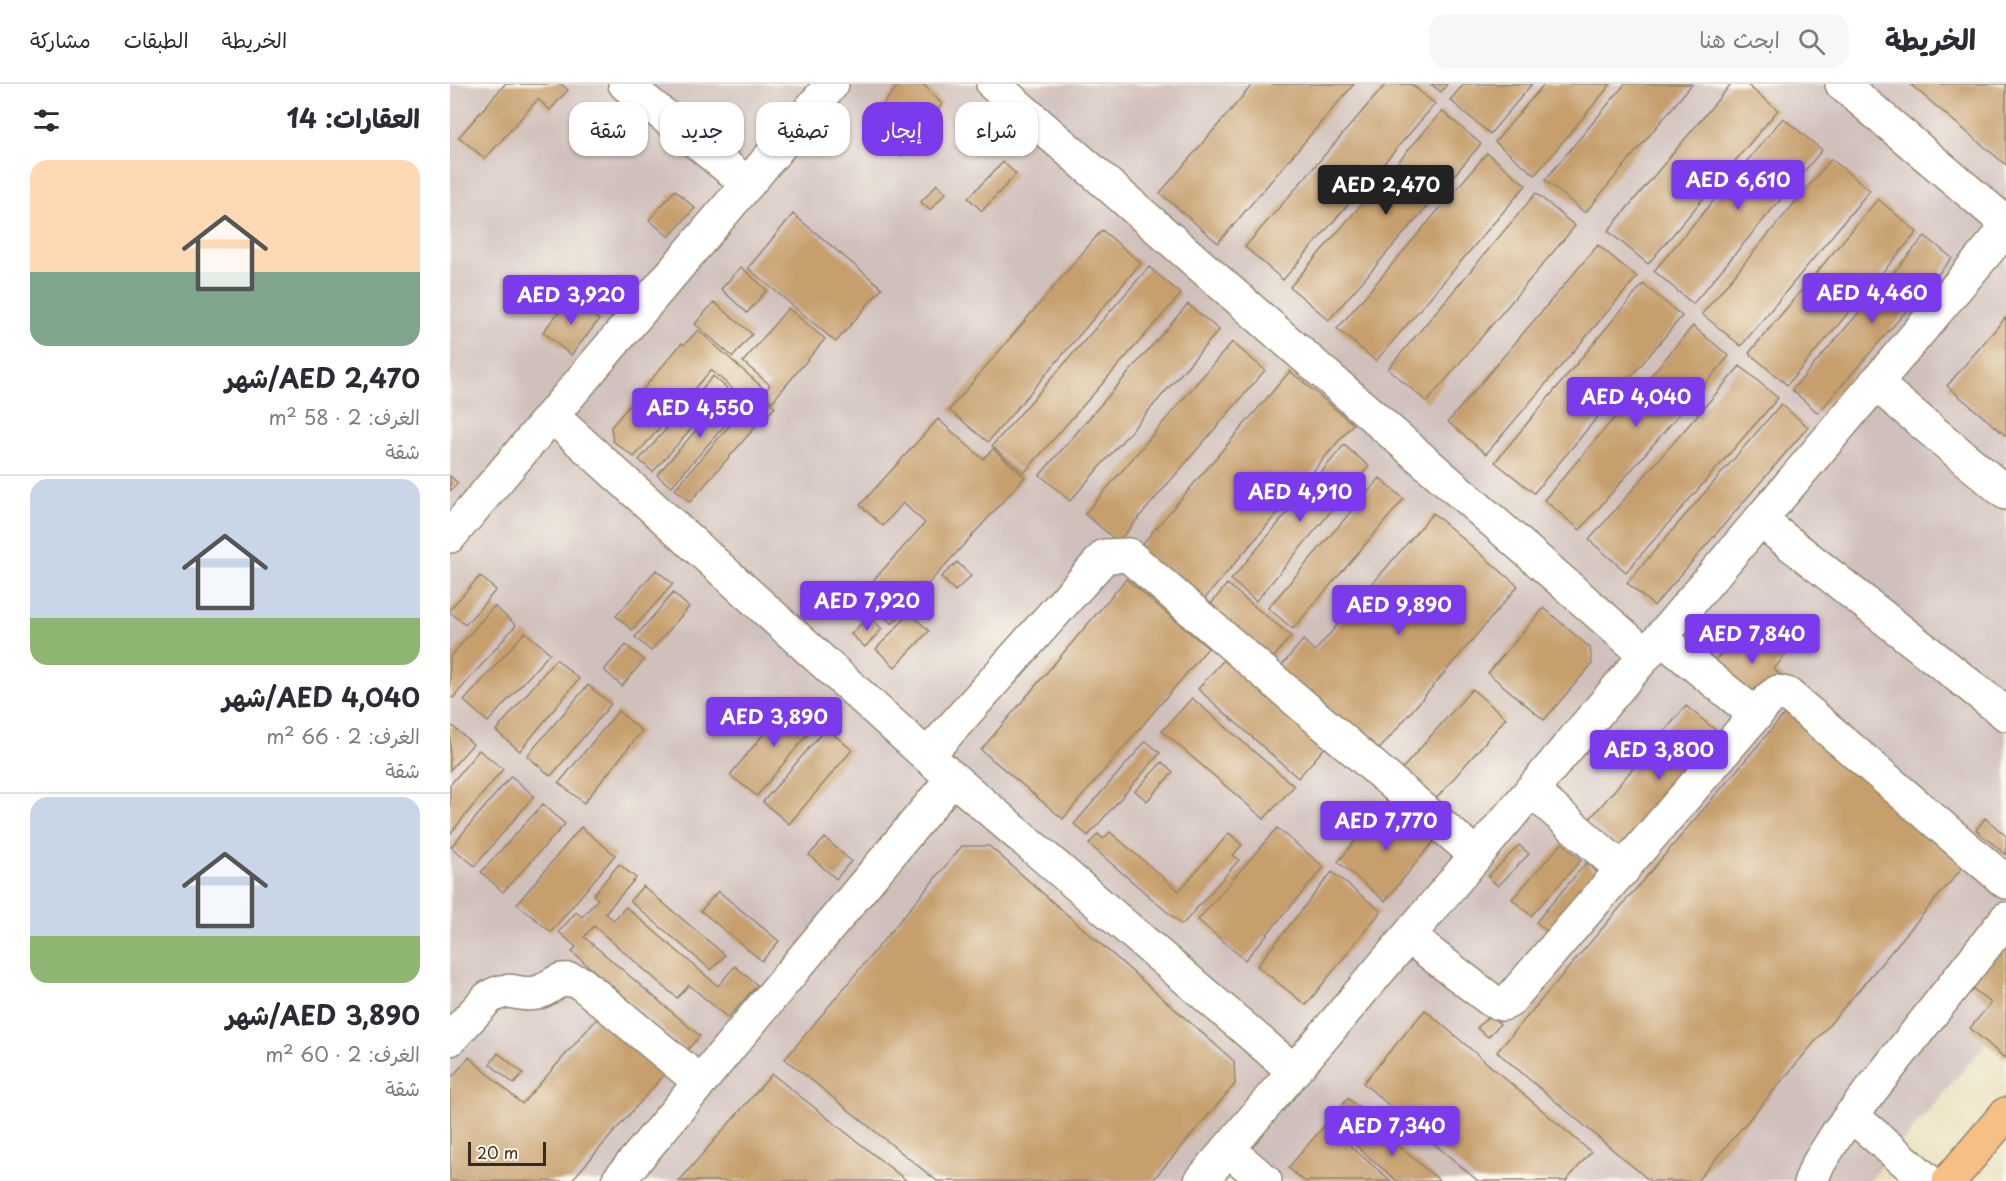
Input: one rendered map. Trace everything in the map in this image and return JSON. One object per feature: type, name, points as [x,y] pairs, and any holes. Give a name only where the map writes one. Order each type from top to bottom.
[{"type":"main road","points":[[1949,1181],[2006,1114]]},
{"type":"street","points":[[625,84],[748,184]]},
{"type":"street","points":[[450,536],[832,84]]},
{"type":"street","points":[[993,84],[1653,646],[1756,715]]},
{"type":"street","points":[[1842,84],[2006,223]]},
{"type":"street","points":[[1201,1181],[2006,229]]},
{"type":"street","points":[[1875,383],[2006,493]]},
{"type":"street","points":[[552,416],[927,756],[1294,1071]]},
{"type":"street","points":[[1760,520],[2006,714]]},
{"type":"street","points":[[927,756],[1104,556],[1128,555],[1476,855]]},
{"type":"street","points":[[1408,936],[1491,1000],[1502,1004],[1512,999],[1778,692],[1787,694],[2006,882]]},
{"type":"street","points":[[618,1181],[953,778]]},
{"type":"street","points":[[1531,790],[1623,870]]},
{"type":"street","points":[[1811,1181],[1827,1148],[1851,1114],[2006,919]]},
{"type":"street","points":[[450,1039],[488,998],[496,994],[513,991],[530,994],[539,992],[563,979],[572,980],[581,983],[700,1082]]},
{"type":"street","points":[[1851,1114],[1928,1181]]},
{"type":"street","points":[[1228,1149],[1265,1181]]},
{"type":"shaded area","points":[[450,84],[2006,84],[2006,1020],[1869,1181],[450,1181]]},
{"type":"building","points":[[505,84],[561,84],[568,90],[550,110],[538,99],[485,159],[459,137]]},
{"type":"building","points":[[899,84],[923,84],[940,102],[885,102]]},
{"type":"building","points":[[1253,84],[1354,84],[1218,243],[1160,193]]},
{"type":"building","points":[[1386,84],[1411,84],[1435,104],[1283,280],[1245,247]]},
{"type":"building","points":[[1431,84],[1447,84],[1441,92]]},
{"type":"building","points":[[1464,84],[1532,84],[1490,134],[1450,100]]},
{"type":"building","points":[[1544,84],[1611,84],[1535,175],[1495,142]]},
{"type":"building","points":[[1625,84],[1692,84],[1585,213],[1545,180]]},
{"type":"building","points":[[1731,84],[1746,84],[1778,110],[1648,264],[1608,231]]},
{"type":"building","points":[[1910,84],[2006,84],[2006,165]]},
{"type":"building","points":[[1442,111],[1481,144],[1329,320],[1290,287]]},
{"type":"building","points":[[1783,118],[1822,150],[1693,304],[1654,271]]},
{"type":"building","points":[[1487,153],[1526,185],[1376,361],[1337,329]]},
{"type":"building","points":[[1831,159],[1870,190],[1741,346],[1702,314]]},
{"type":"building","points":[[1003,162],[1016,174],[982,211],[968,198]]},
{"type":"building","points":[[937,184],[946,193],[930,210],[921,202]]},
{"type":"building","points":[[675,190],[695,208],[669,237],[649,220]]},
{"type":"building","points":[[1536,193],[1575,226],[1427,402],[1388,369]]},
{"type":"building","points":[[1878,199],[1917,232],[1787,385],[1749,353]]},
{"type":"building","points":[[793,214],[882,288],[836,342],[748,268]]},
{"type":"building","points":[[1102,230],[1141,263],[988,442],[949,410]]},
{"type":"building","points":[[1925,236],[1952,258],[1818,413],[1792,390]]},
{"type":"building","points":[[1598,245],[1637,277],[1486,454],[1448,422]]},
{"type":"building","points":[[741,267],[767,290],[747,313],[721,289]]},
{"type":"building","points":[[1149,267],[1181,294],[1024,473],[992,446]]},
{"type":"building","points":[[1643,284],[1682,316],[1534,493],[1495,462]]},
{"type":"building","points":[[571,297],[599,320],[571,355],[543,332]]},
{"type":"building","points":[[714,302],[752,334],[733,357],[695,324]]},
{"type":"building","points":[[1188,304],[1219,330],[1070,501],[1040,475]]},
{"type":"building","points":[[788,308],[825,339],[772,402],[763,394],[770,385],[743,362]]},
{"type":"building","points":[[2006,317],[2006,436],[1947,386]]},
{"type":"building","points":[[1693,326],[1729,356],[1580,530],[1544,500]]},
{"type":"building","points":[[698,330],[762,387],[757,392],[775,407],[767,416],[711,370],[634,457],[613,441],[611,427],[682,343],[684,345]]},
{"type":"building","points":[[1232,342],[1265,370],[1118,542],[1085,514]]},
{"type":"building","points":[[1740,366],[1778,398],[1626,572],[1589,540]]},
{"type":"building","points":[[1290,371],[1353,424],[1202,602],[1138,549]]},
{"type":"building","points":[[713,376],[727,388],[653,472],[639,460]]},
{"type":"building","points":[[730,391],[744,403],[671,487],[657,475]]},
{"type":"building","points":[[1781,404],[1808,427],[1654,606],[1627,583]]},
{"type":"building","points":[[747,405],[763,418],[690,502],[675,489]]},
{"type":"building","points":[[938,419],[983,459],[993,449],[1025,477],[892,624],[860,595],[925,523],[903,503],[883,526],[860,505]]},
{"type":"building","points":[[1344,445],[1369,466],[1256,601],[1231,580]]},
{"type":"building","points":[[450,476],[458,483],[450,491]]},
{"type":"building","points":[[1380,478],[1404,499],[1293,629],[1268,608]]},
{"type":"building","points":[[1433,513],[1518,586],[1372,758],[1274,675],[1303,640],[1315,651]]},
{"type":"building","points":[[957,562],[971,576],[955,591],[941,577]]},
{"type":"building","points":[[656,570],[673,584],[632,630],[616,616]]},
{"type":"building","points":[[480,576],[496,590],[465,625],[450,612],[450,609]]},
{"type":"building","points":[[1126,579],[1208,648],[1063,819],[981,750]]},
{"type":"building","points":[[1227,584],[1291,636],[1265,668],[1202,615]]},
{"type":"building","points":[[673,593],[689,607],[651,651],[635,637]]},
{"type":"building","points":[[494,606],[516,625],[453,698],[450,696],[450,657]]},
{"type":"building","points":[[1544,608],[1590,648],[1592,664],[1544,720],[1488,673]]},
{"type":"building","points":[[910,613],[929,631],[895,667],[876,649]]},
{"type":"building","points":[[869,616],[882,629],[865,647],[851,634]]},
{"type":"building","points":[[1759,629],[1788,652],[1774,669],[1785,679],[1767,701],[1754,691],[1749,698],[1710,667],[1734,637],[1745,647]]},
{"type":"building","points":[[525,632],[550,653],[488,722],[464,701]]},
{"type":"building","points":[[626,645],[644,660],[622,686],[604,670]]},
{"type":"building","points":[[1228,655],[1328,744],[1298,778],[1198,689]]},
{"type":"building","points":[[556,659],[579,679],[520,751],[496,731]]},
{"type":"building","points":[[588,685],[611,704],[551,776],[527,756]]},
{"type":"building","points":[[1472,689],[1506,718],[1428,808],[1394,778]]},
{"type":"building","points":[[1192,698],[1294,786],[1264,819],[1162,731]]},
{"type":"building","points":[[792,699],[819,720],[757,796],[730,775]]},
{"type":"building","points":[[1686,706],[1729,741],[1632,856],[1589,820]]},
{"type":"building","points":[[1788,710],[1968,861],[1697,1181],[1650,1181],[1497,1052]]},
{"type":"building","points":[[618,711],[642,731],[584,803],[559,783]]},
{"type":"building","points":[[450,724],[473,744],[450,770]]},
{"type":"building","points":[[826,728],[852,750],[789,824],[763,802]]},
{"type":"building","points":[[1146,741],[1160,753],[1088,836],[1074,824]]},
{"type":"building","points":[[479,750],[503,769],[450,834],[450,785]]},
{"type":"building","points":[[1162,762],[1173,772],[1147,801],[1135,791]]},
{"type":"building","points":[[511,776],[534,796],[475,866],[451,847]]},
{"type":"building","points":[[1387,802],[1434,841],[1385,901],[1338,862]]},
{"type":"building","points":[[543,804],[565,824],[503,892],[481,872]]},
{"type":"building","points":[[1985,818],[2006,836],[2006,855],[1976,830]]},
{"type":"building","points":[[581,827],[615,855],[551,932],[517,904]]},
{"type":"building","points":[[1277,828],[1324,867],[1245,960],[1198,920]]},
{"type":"building","points":[[1110,832],[1179,891],[1229,833],[1242,845],[1233,855],[1239,860],[1182,925],[1089,844],[1098,834],[1103,839]]},
{"type":"building","points":[[825,838],[851,861],[836,879],[809,855]]},
{"type":"building","points":[[1562,843],[1581,860],[1531,916],[1512,899]]},
{"type":"building","points":[[1519,845],[1529,854],[1498,886],[1488,877]]},
{"type":"building","points":[[962,846],[989,846],[1234,1061],[1235,1084],[1152,1181],[937,1181],[785,1059]]},
{"type":"building","points":[[1586,863],[1608,882],[1558,941],[1536,922]]},
{"type":"building","points":[[619,864],[636,878],[605,913],[614,920],[626,907],[718,986],[735,966],[757,985],[728,1018],[689,985],[677,998],[594,926],[584,937],[700,1036],[687,1050],[572,952],[576,947],[559,932],[576,912],[582,917],[598,899],[593,895]]},
{"type":"building","points":[[1332,872],[1381,911],[1306,1005],[1257,966]]},
{"type":"building","points":[[643,886],[725,955],[711,970],[630,901]]},
{"type":"building","points":[[718,891],[779,941],[762,961],[701,911]]},
{"type":"building","points":[[2006,938],[2006,1059],[1970,1028],[1991,1003],[1967,984]]},
{"type":"building","points":[[1425,1010],[1591,1152],[1566,1181],[1478,1181],[1363,1083]]},
{"type":"building","points":[[602,1013],[670,1068],[571,1181],[450,1181],[450,1079],[469,1057],[522,1104]]},
{"type":"building","points":[[1490,1015],[1500,1024],[1488,1037],[1477,1028]]},
{"type":"building","points":[[498,1053],[523,1073],[514,1084],[490,1064]]},
{"type":"building","points":[[772,1074],[907,1181],[679,1181]]},
{"type":"building","points":[[1348,1098],[1373,1120],[1350,1146],[1391,1181],[1304,1181],[1288,1168]]},
{"type":"building","points":[[1372,1123],[1440,1181],[1397,1181],[1354,1144]]}]
